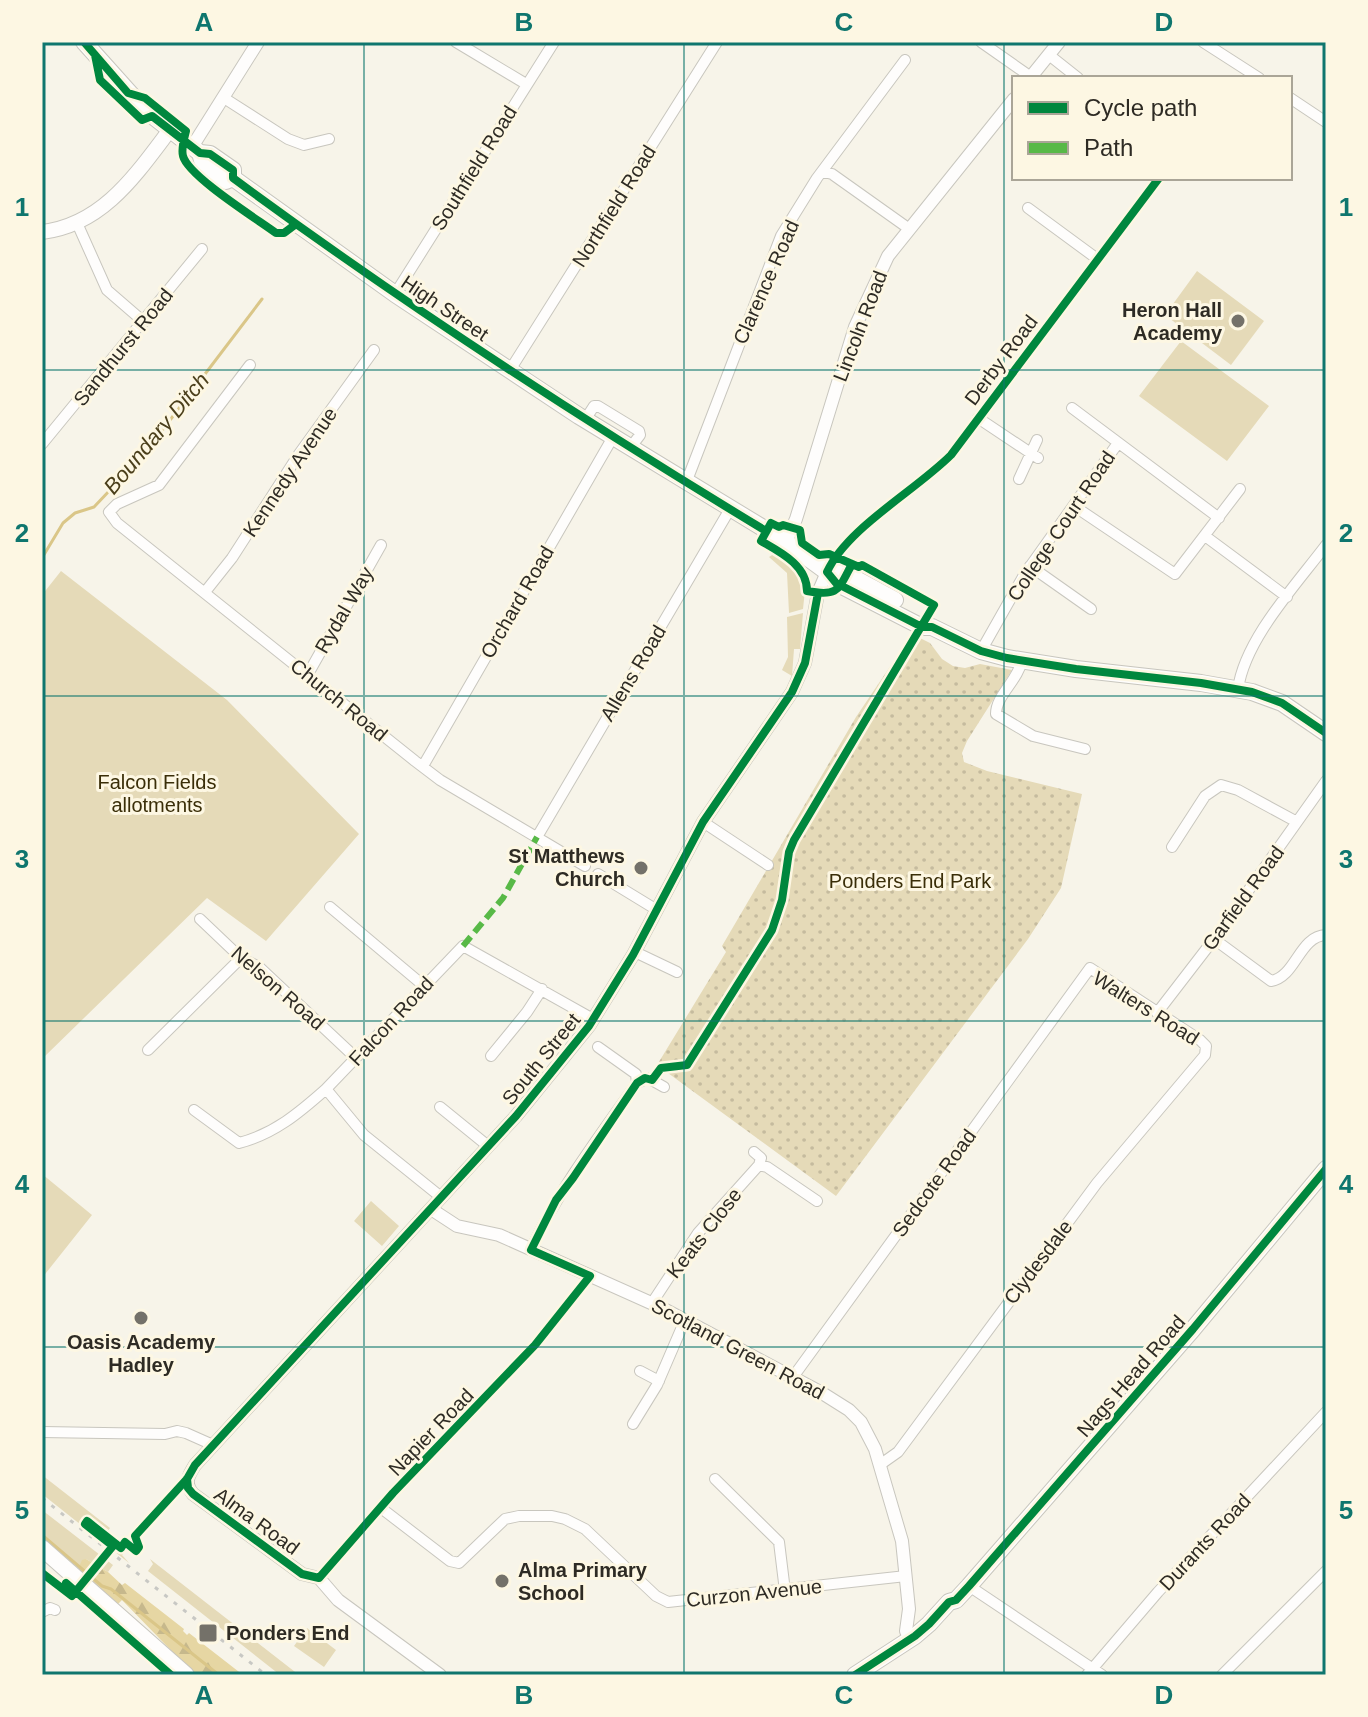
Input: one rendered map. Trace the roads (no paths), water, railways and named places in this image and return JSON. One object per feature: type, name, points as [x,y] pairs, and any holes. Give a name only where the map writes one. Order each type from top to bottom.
[{"type":"main road","name":"High Street","points":[[84,42],[128,93],[169,131],[196,150],[206,167],[226,181],[233,178],[395,294],[585,420],[786,542],[827,572],[836,583],[922,627],[932,627],[981,651],[1022,660],[1238,689],[1280,702],[1326,733]]},
{"type":"main road","points":[[42,232],[68,227],[91,216],[116,196],[169,131]]},
{"type":"main road","name":"Nags Head Road","points":[[875,1675],[914,1649],[931,1628],[950,1613],[956,1600],[1193,1329],[1326,1169]]},
{"type":"main road","points":[[42,1548],[186,1675]]},
{"type":"main road","points":[[855,1675],[910,1639],[914,1643],[931,1628]]},
{"type":"street","points":[[196,150],[258,42]]},
{"type":"street","points":[[456,42],[526,84]]},
{"type":"street","name":"Southfield Road","points":[[395,294],[554,42]]},
{"type":"street","name":"Northfield Road","points":[[510,370],[717,42]]},
{"type":"street","points":[[981,42],[1027,76]]},
{"type":"street","points":[[1032,76],[1059,42]]},
{"type":"street","points":[[1203,42],[1256,76]]},
{"type":"street","points":[[1049,55],[1075,76]]},
{"type":"street","name":"Clarence Road","points":[[686,483],[781,236],[817,178],[905,60]]},
{"type":"street","points":[[224,98],[288,139],[304,145],[329,139]]},
{"type":"street","points":[[1292,99],[1326,122]]},
{"type":"street","name":"Lincoln Road","points":[[786,542],[855,327],[888,256],[1012,101]]},
{"type":"street","points":[[824,172],[832,174],[908,228]]},
{"type":"street","name":"Derby Road","points":[[827,572],[837,552],[951,455],[1157,180]]},
{"type":"street","points":[[1028,208],[1096,258]]},
{"type":"street","points":[[77,223],[107,290],[144,322]]},
{"type":"street","name":"Sandhurst Road","points":[[42,444],[202,249]]},
{"type":"street","name":"Kennedy Avenue","points":[[205,592],[239,548],[299,454],[374,350]]},
{"type":"street","name":"Church Road","points":[[250,365],[159,485],[117,504],[109,512],[117,523],[440,780],[585,866]]},
{"type":"street","points":[[585,420],[594,406],[598,406],[639,431],[640,435],[630,448]]},
{"type":"street","points":[[1072,408],[1219,518]]},
{"type":"street","points":[[978,418],[1033,456]]},
{"type":"street","name":"Orchard Road","points":[[423,766],[613,437]]},
{"type":"street","points":[[1019,479],[1033,456],[1037,440]]},
{"type":"street","name":"College Court Road","points":[[981,651],[1030,566],[1118,443]]},
{"type":"street","points":[[1074,506],[1173,574],[1179,572],[1240,489]]},
{"type":"street","name":"Allens Road","points":[[537,837],[730,509]]},
{"type":"street","points":[[1205,536],[1287,597]]},
{"type":"street","name":"Rydal Way","points":[[308,674],[381,545]]},
{"type":"street","points":[[1238,689],[1249,655],[1326,545]]},
{"type":"street","points":[[1030,566],[1091,609]]},
{"type":"street","name":"South Street","points":[[187,1479],[213,1445],[539,1089],[593,1019],[635,952],[703,822],[800,676],[818,593],[827,572]]},
{"type":"street","points":[[1022,660],[1017,677],[996,706],[996,714],[1033,736],[1085,749]]},
{"type":"street","name":"Garfield Road","points":[[1157,1013],[1214,939],[1326,781]]},
{"type":"street","points":[[1172,847],[1205,796],[1221,785],[1238,790],[1297,822]]},
{"type":"street","points":[[703,822],[768,865]]},
{"type":"street","points":[[598,874],[657,910]]},
{"type":"street","points":[[330,907],[424,986]]},
{"type":"street","name":"Nelson Road","points":[[200,919],[241,958],[259,967],[356,1058]]},
{"type":"street","points":[[1214,939],[1271,981],[1277,980],[1286,971],[1312,939],[1326,935]]},
{"type":"street","name":"Falcon Road","points":[[194,1110],[239,1143],[261,1137],[296,1116],[326,1089],[463,946],[593,1019]]},
{"type":"street","points":[[635,952],[677,972]]},
{"type":"street","points":[[148,1050],[241,958]]},
{"type":"street","name":"Walters Road","points":[[1076,988],[1090,968],[1206,1046],[1200,1062]]},
{"type":"street","name":"Sedcote Road","points":[[793,1377],[1076,988]]},
{"type":"street","points":[[493,1049],[527,1012],[542,989]]},
{"type":"street","points":[[598,1047],[636,1074],[637,1083]]},
{"type":"street","name":"Clydesdale","points":[[881,1464],[898,1452],[1097,1183],[1200,1062]]},
{"type":"street","points":[[531,1250],[556,1200],[637,1083],[648,1078],[664,1087]]},
{"type":"street","points":[[326,1089],[364,1135],[441,1197]]},
{"type":"street","points":[[443,1113],[488,1146]]},
{"type":"street","points":[[754,1152],[761,1158],[759,1165],[767,1167],[817,1201]]},
{"type":"street","name":"Keats Close","points":[[652,1303],[698,1233],[759,1165]]},
{"type":"street","name":"Scotland Green Road","points":[[431,1209],[457,1226],[494,1233],[652,1303],[849,1410],[861,1422],[881,1464],[902,1541],[909,1609],[906,1631],[910,1639]]},
{"type":"street","points":[[633,1424],[659,1381],[685,1320]]},
{"type":"street","name":"Napier Road","points":[[319,1578],[535,1345]]},
{"type":"street","points":[[640,1371],[659,1381]]},
{"type":"street","name":"Durants Road","points":[[1089,1672],[1326,1412]]},
{"type":"street","points":[[42,1432],[165,1434],[177,1431],[213,1445]]},
{"type":"street","name":"Alma Road","points":[[187,1479],[188,1488],[193,1494],[302,1574],[319,1578],[338,1600],[440,1675]]},
{"type":"street","points":[[715,1479],[779,1542],[785,1591]]},
{"type":"street","name":"Curzon Avenue","points":[[381,1508],[453,1563],[465,1560],[505,1519],[539,1515],[565,1519],[585,1529],[662,1600],[674,1602],[906,1576]]},
{"type":"street","points":[[1222,1675],[1326,1571]]},
{"type":"street","points":[[969,1586],[1089,1672],[1102,1675]]},
{"type":"street","points":[[42,1612],[50,1608],[55,1610]]},
{"type":"street","points":[[909,1609],[913,1618],[931,1628]]},
{"type":"waterway","name":"Boundary Ditch","points":[[42,558],[63,523],[75,513],[94,507],[145,453],[262,299]]},
{"type":"waterway","points":[[42,1535],[102,1586],[111,1589],[219,1675]]},
{"type":"railway","points":[[42,1498],[266,1675]]},
{"type":"place","name":"Heron Hall Academy","points":[[1238,321]]},
{"type":"place","name":"St Matthews Church","points":[[641,868]]},
{"type":"place","name":"Oasis Academy Hadley","points":[[141,1318]]},
{"type":"place","name":"Alma Primary School","points":[[502,1581]]},
{"type":"place","name":"Ponders End","points":[[208,1633]]},
{"type":"park label","name":"Falcon Fields allotments","points":[[157,794]]},
{"type":"park label","name":"Ponders End Park","points":[[910,881]]}]
